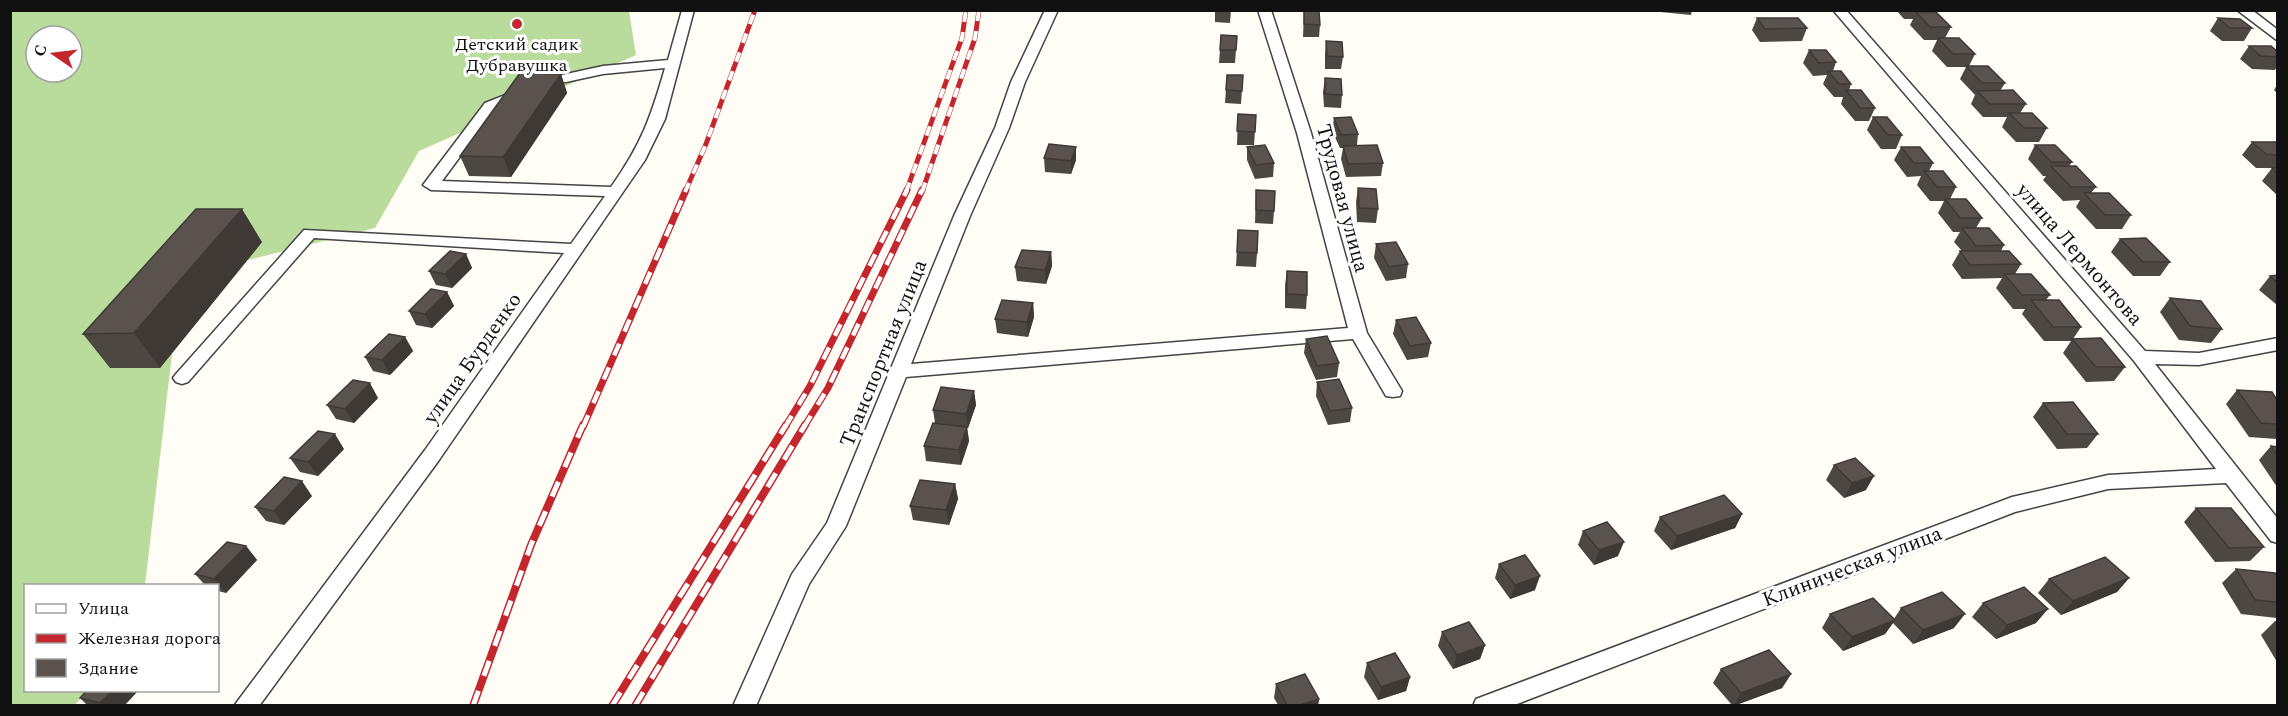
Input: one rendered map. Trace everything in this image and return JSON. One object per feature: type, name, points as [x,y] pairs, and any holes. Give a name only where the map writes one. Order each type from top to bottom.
[{"type":"street","name":"улица Бурденко","points":[[245,705],[432,455],[638,160],[658,119],[688,10]]},
{"type":"street","name":"Транспортная улица","points":[[744,705],[800,580],[836,526],[901,371],[962,216],[1002,128],[1018,82],[1052,10]]},
{"type":"street","name":"Трудовая улица","points":[[1263,10],[1304,133],[1358,333],[1393,391]]},
{"type":"street","name":"улица Лермонтова","points":[[1839,10],[2140,357],[2277,536]]},
{"type":"street","points":[[2243,10],[2277,37]]},
{"type":"street","points":[[615,192],[430,185],[490,106],[548,82],[603,70],[674,63]]},
{"type":"street","points":[[182,378],[310,233],[576,249]]},
{"type":"street","points":[[901,371],[1358,333]]},
{"type":"street","points":[[2140,357],[2199,359],[2277,344]]},
{"type":"street","name":"Клиническая улица","points":[[1484,705],[2012,505],[2108,482],[2232,476]]},
{"type":"green space","points":[[10,11],[629,11],[636,55],[419,151],[375,228],[181,277],[145,584],[24,584],[24,692],[85,692],[75,705],[11,705]]},
{"type":"building","points":[[1304,11],[1319,11],[1320,25],[1304,24]]},
{"type":"building","points":[[1916,12],[1936,12],[1951,27],[1930,27]]},
{"type":"building","points":[[1757,18],[1798,18],[1807,28],[1765,29]]},
{"type":"building","points":[[2218,18],[2240,19],[2252,28],[2230,28]]},
{"type":"building","points":[[1221,35],[1237,36],[1236,50],[1220,50]]},
{"type":"building","points":[[1938,38],[1959,38],[1975,54],[1953,54]]},
{"type":"building","points":[[1326,41],[1342,42],[1343,57],[1327,56]]},
{"type":"building","points":[[2249,46],[2271,46],[2277,51],[2277,57],[2261,56]]},
{"type":"building","points":[[1809,50],[1826,50],[1836,62],[1819,63]]},
{"type":"building","points":[[1966,66],[1988,66],[2005,83],[1982,83]]},
{"type":"building","points":[[1828,71],[1841,71],[1851,84],[1839,84]]},
{"type":"building","points":[[520,73],[561,74],[503,157],[460,156]]},
{"type":"building","points":[[1227,75],[1243,75],[1242,91],[1226,90]]},
{"type":"building","points":[[1325,78],[1341,79],[1342,95],[1325,94]]},
{"type":"building","points":[[1846,90],[1861,90],[1875,108],[1860,108]]},
{"type":"building","points":[[2013,90],[2026,104],[1990,104],[1977,91]]},
{"type":"building","points":[[2009,113],[2032,113],[2047,128],[2024,128]]},
{"type":"building","points":[[1238,114],[1256,115],[1255,132],[1237,131]]},
{"type":"building","points":[[1351,117],[1358,134],[1341,135],[1334,118]]},
{"type":"building","points":[[1873,117],[1887,117],[1902,135],[1888,135]]},
{"type":"building","points":[[2252,142],[2277,142],[2277,155],[2266,154]]},
{"type":"building","points":[[1049,144],[1076,147],[1071,161],[1044,158]]},
{"type":"building","points":[[1265,145],[1274,163],[1256,165],[1247,147]]},
{"type":"building","points":[[1377,145],[1383,163],[1348,164],[1343,146]]},
{"type":"building","points":[[2035,145],[2055,145],[2072,162],[2051,162]]},
{"type":"building","points":[[1901,147],[1920,147],[1933,163],[1914,163]]},
{"type":"building","points":[[2051,166],[2076,166],[2096,187],[2071,187]]},
{"type":"building","points":[[1924,171],[1943,171],[1956,187],[1937,187]]},
{"type":"building","points":[[1358,188],[1376,189],[1378,209],[1359,208]]},
{"type":"building","points":[[1256,190],[1275,191],[1274,211],[1256,210]]},
{"type":"building","points":[[2084,193],[2109,193],[2131,215],[2105,215]]},
{"type":"building","points":[[1945,199],[1966,199],[1982,218],[1960,218]]},
{"type":"building","points":[[196,209],[242,209],[134,333],[83,334]]},
{"type":"building","points":[[1962,228],[1989,228],[2004,245],[1976,246]]},
{"type":"building","points":[[1238,230],[1258,231],[1257,253],[1237,252]]},
{"type":"building","points":[[2146,238],[2170,262],[2143,262],[2120,239]]},
{"type":"building","points":[[1396,242],[1408,264],[1389,267],[1376,244]]},
{"type":"building","points":[[1022,250],[1051,252],[1045,270],[1015,267]]},
{"type":"building","points":[[450,251],[466,254],[445,274],[429,271]]},
{"type":"building","points":[[1960,251],[2009,251],[2021,264],[1970,265]]},
{"type":"building","points":[[1287,271],[1307,272],[1307,295],[1287,294]]},
{"type":"building","points":[[2004,274],[2031,274],[2050,295],[2022,295]]},
{"type":"building","points":[[2277,275],[2277,282],[2270,276]]},
{"type":"building","points":[[431,289],[447,292],[425,314],[409,311]]},
{"type":"building","points":[[2170,298],[2201,301],[2222,329],[2190,326]]},
{"type":"building","points":[[1002,300],[1033,303],[1027,322],[995,319]]},
{"type":"building","points":[[2031,300],[2059,300],[2081,327],[2053,327]]},
{"type":"building","points":[[1416,317],[1431,343],[1410,346],[1396,320]]},
{"type":"building","points":[[389,334],[405,337],[382,360],[365,357]]},
{"type":"building","points":[[1327,336],[1339,363],[1317,366],[1306,339]]},
{"type":"building","points":[[2101,338],[2125,367],[2096,367],[2072,339]]},
{"type":"building","points":[[1339,379],[1352,408],[1330,411],[1317,382]]},
{"type":"building","points":[[353,380],[370,383],[345,409],[327,405]]},
{"type":"building","points":[[941,387],[974,391],[966,414],[933,410]]},
{"type":"building","points":[[2237,390],[2272,392],[2277,400],[2277,424],[2261,423]]},
{"type":"building","points":[[2073,402],[2098,434],[2067,434],[2043,403]]},
{"type":"building","points":[[933,423],[967,427],[959,450],[924,446]]},
{"type":"building","points":[[318,431],[335,434],[308,462],[290,458]]},
{"type":"building","points":[[2271,446],[2277,447],[2277,455]]},
{"type":"building","points":[[1855,458],[1874,476],[1852,483],[1834,465]]},
{"type":"building","points":[[284,477],[302,481],[274,511],[255,507]]},
{"type":"building","points":[[920,480],[955,484],[946,510],[910,506]]},
{"type":"building","points":[[1724,495],[1742,514],[1677,536],[1660,517]]},
{"type":"building","points":[[2196,508],[2231,508],[2264,547],[2229,548]]},
{"type":"building","points":[[1607,522],[1624,542],[1599,550],[1583,531]]},
{"type":"building","points":[[227,542],[246,546],[214,579],[195,574]]},
{"type":"building","points":[[1525,555],[1540,576],[1515,585],[1499,564]]},
{"type":"building","points":[[2105,557],[2129,578],[2073,601],[2049,579]]},
{"type":"building","points":[[2236,569],[2275,573],[2277,602],[2255,600]]},
{"type":"building","points":[[2024,587],[2048,609],[2007,625],[1983,603]]},
{"type":"building","points":[[1942,592],[1965,614],[1923,630],[1901,608]]},
{"type":"building","points":[[1873,598],[1895,620],[1852,637],[1830,614]]},
{"type":"building","points":[[1469,622],[1485,645],[1457,655],[1442,632]]},
{"type":"building","points":[[1769,650],[1791,674],[1741,693],[1721,669]]},
{"type":"building","points":[[1395,653],[1410,677],[1381,687],[1367,663]]},
{"type":"building","points":[[1305,674],[1319,699],[1300,705],[1287,705],[1276,684]]},
{"type":"building","points":[[85,692],[111,692],[100,703],[80,698]]},
{"type":"railway","points":[[685,192],[706,144],[755,10]]},
{"type":"railway","points":[[906,192],[962,38],[966,10]]},
{"type":"railway","points":[[922,192],[975,38],[979,10]]},
{"type":"railway","points":[[583,427],[686,190]]},
{"type":"railway","points":[[785,427],[810,386],[907,190]]},
{"type":"railway","points":[[804,427],[828,388],[922,190]]},
{"type":"railway","points":[[473,706],[531,545],[583,425]]},
{"type":"railway","points":[[612,706],[786,425]]},
{"type":"railway","points":[[635,706],[805,425]]},
{"type":"place","name":"Детский садик Дубравушка","points":[[517,24]]}]
